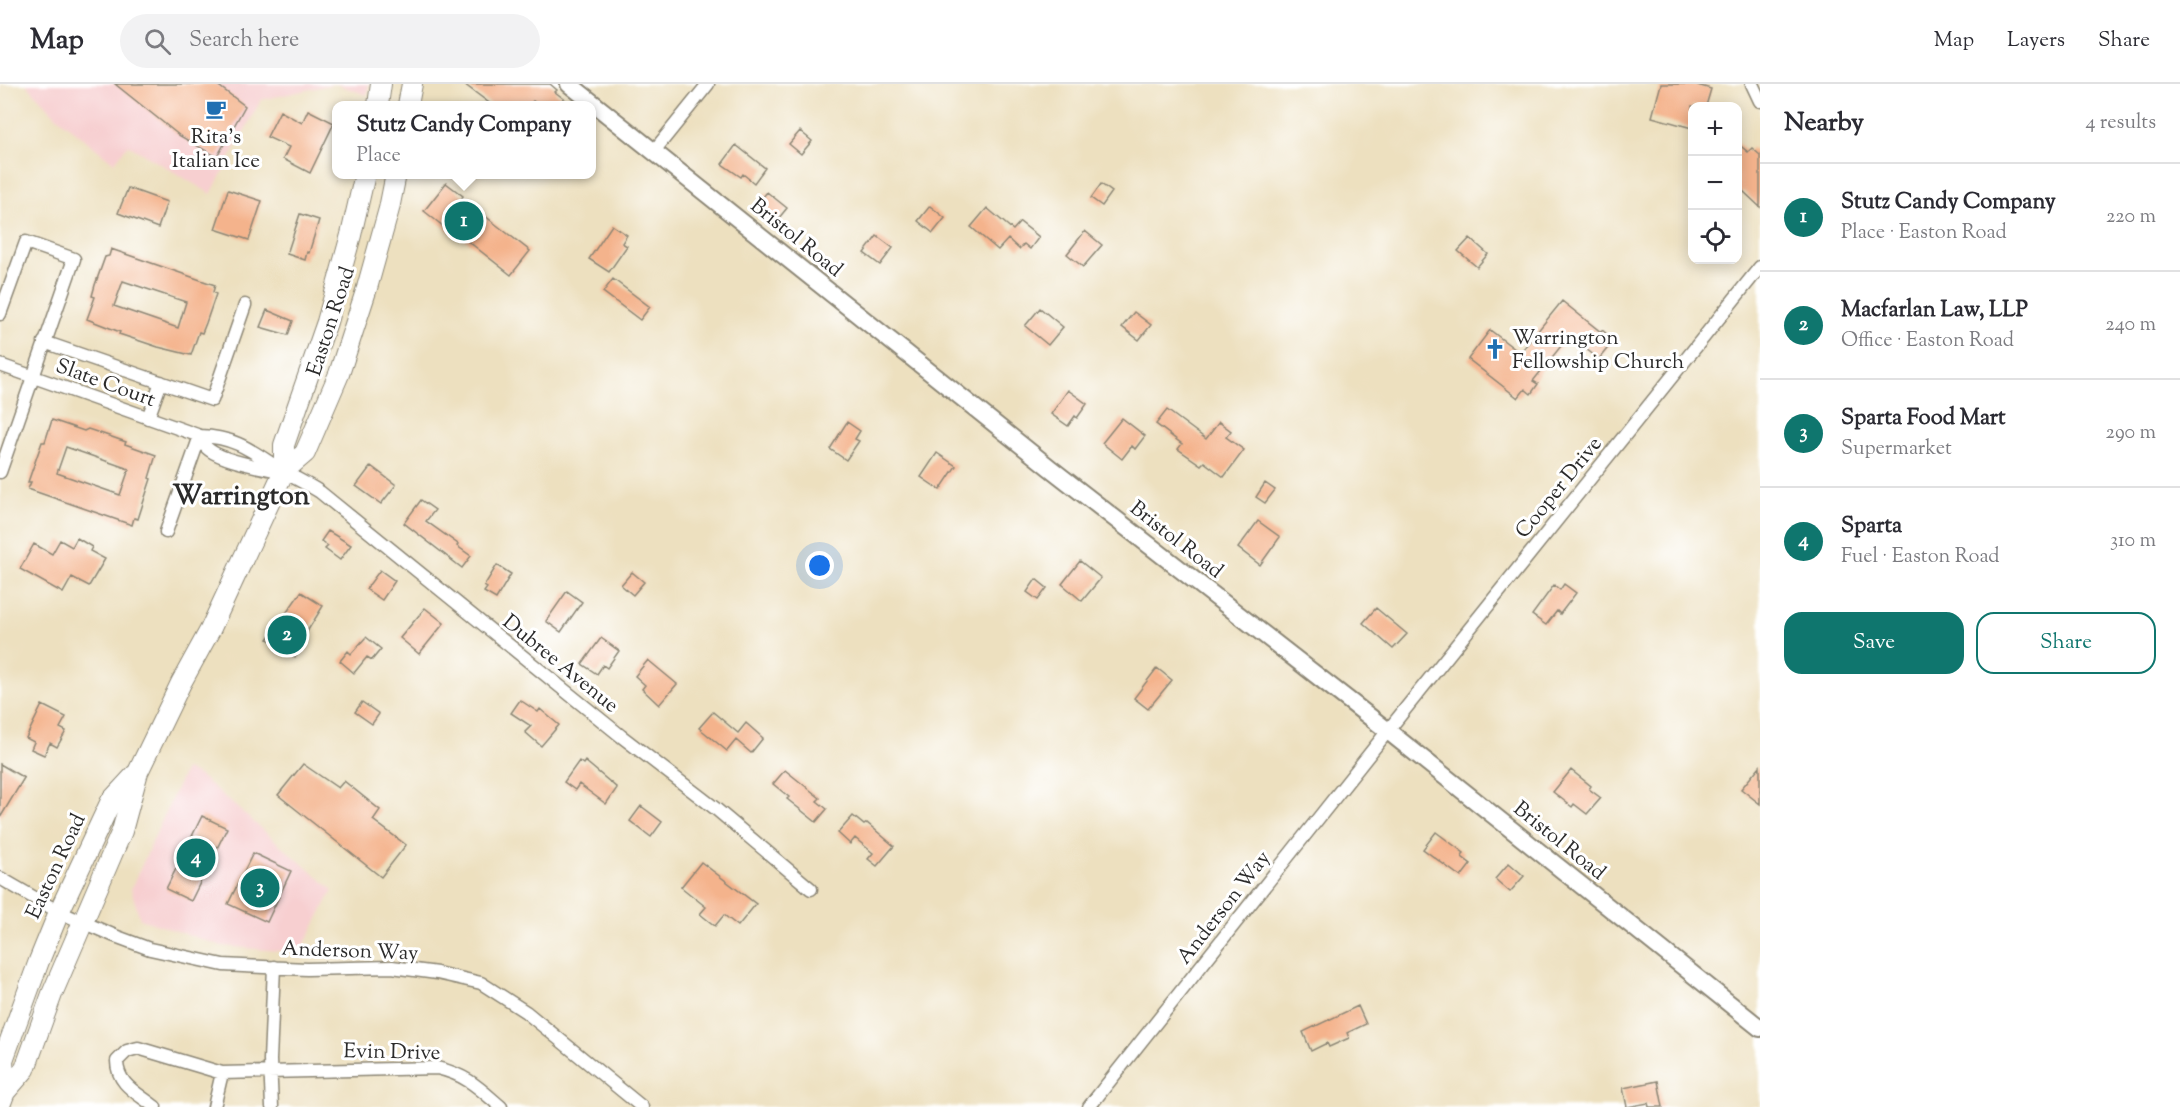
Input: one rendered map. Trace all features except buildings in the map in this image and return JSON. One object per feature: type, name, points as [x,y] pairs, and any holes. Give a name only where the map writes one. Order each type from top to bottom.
[{"type":"highway","points":[[379,101],[381,84]]},
{"type":"highway","points":[[409,101],[412,84]]},
{"type":"highway","name":"Easton Road","points":[[2,1099],[25,1069],[52,994],[123,831],[138,772],[181,683],[210,630],[284,471],[284,445],[327,322],[364,179]]},
{"type":"highway","name":"Easton Road","points":[[284,471],[306,453],[339,374],[359,317],[395,179]]},
{"type":"highway","name":"Easton Road","points":[[2,1099],[3,1060],[59,912],[111,801],[138,772]]},
{"type":"main road","name":"Bristol Road","points":[[569,84],[591,101]]},
{"type":"main road","name":"Bristol Road","points":[[596,105],[1050,468],[1388,731],[1760,1028]]},
{"type":"street","points":[[654,151],[708,84]]},
{"type":"street","points":[[1752,84],[1760,101]]},
{"type":"street","points":[[0,314],[26,242],[74,259],[0,472]]},
{"type":"street","name":"Cooper Drive","points":[[1388,731],[1760,267]]},
{"type":"street","points":[[44,342],[212,400],[245,305]]},
{"type":"street","name":"Slate Court","points":[[0,365],[200,436],[207,448],[213,452],[247,464],[284,471]]},
{"type":"street","points":[[148,418],[161,382]]},
{"type":"street","points":[[166,532],[200,436]]},
{"type":"street","name":"Dubree Avenue","points":[[284,471],[329,499],[612,729],[716,809],[811,889]]},
{"type":"street","name":"Anderson Way","points":[[1089,1107],[1388,731]]},
{"type":"street","name":"Anderson Way","points":[[0,878],[59,912],[150,949],[223,965],[307,969],[392,967],[437,973],[481,983],[526,1012],[642,1107]]},
{"type":"street","points":[[272,1107],[270,1071],[274,967]]},
{"type":"street","name":"Evin Drive","points":[[155,1107],[120,1078],[117,1061],[127,1051],[138,1048],[222,1073],[437,1068],[455,1072],[471,1080],[501,1107]]},
{"type":"street","points":[[214,1107],[222,1073]]},
{"type":"shaded area","points":[[26,84],[335,84],[261,100],[211,194],[128,145],[114,163],[57,117]]},
{"type":"shaded area","points":[[335,84],[369,84],[367,95]]},
{"type":"shaded area","points":[[185,769],[200,776],[333,890],[300,953],[222,946],[140,919],[131,889]]},
{"type":"place","name":"Rita's Italian Ice","points":[[216,109]]},
{"type":"place","name":"Stutz Candy Company","points":[[464,221]]},
{"type":"place","name":"Warrington Fellowship Church","points":[[1495,349]]},
{"type":"place","name":"Macfarlan Law, LLP","points":[[287,635]]},
{"type":"place","name":"Sparta","points":[[196,858]]},
{"type":"place","name":"Sparta Food Mart","points":[[260,888]]},
{"type":"district","name":"Warrington","points":[[241,495]]}]
